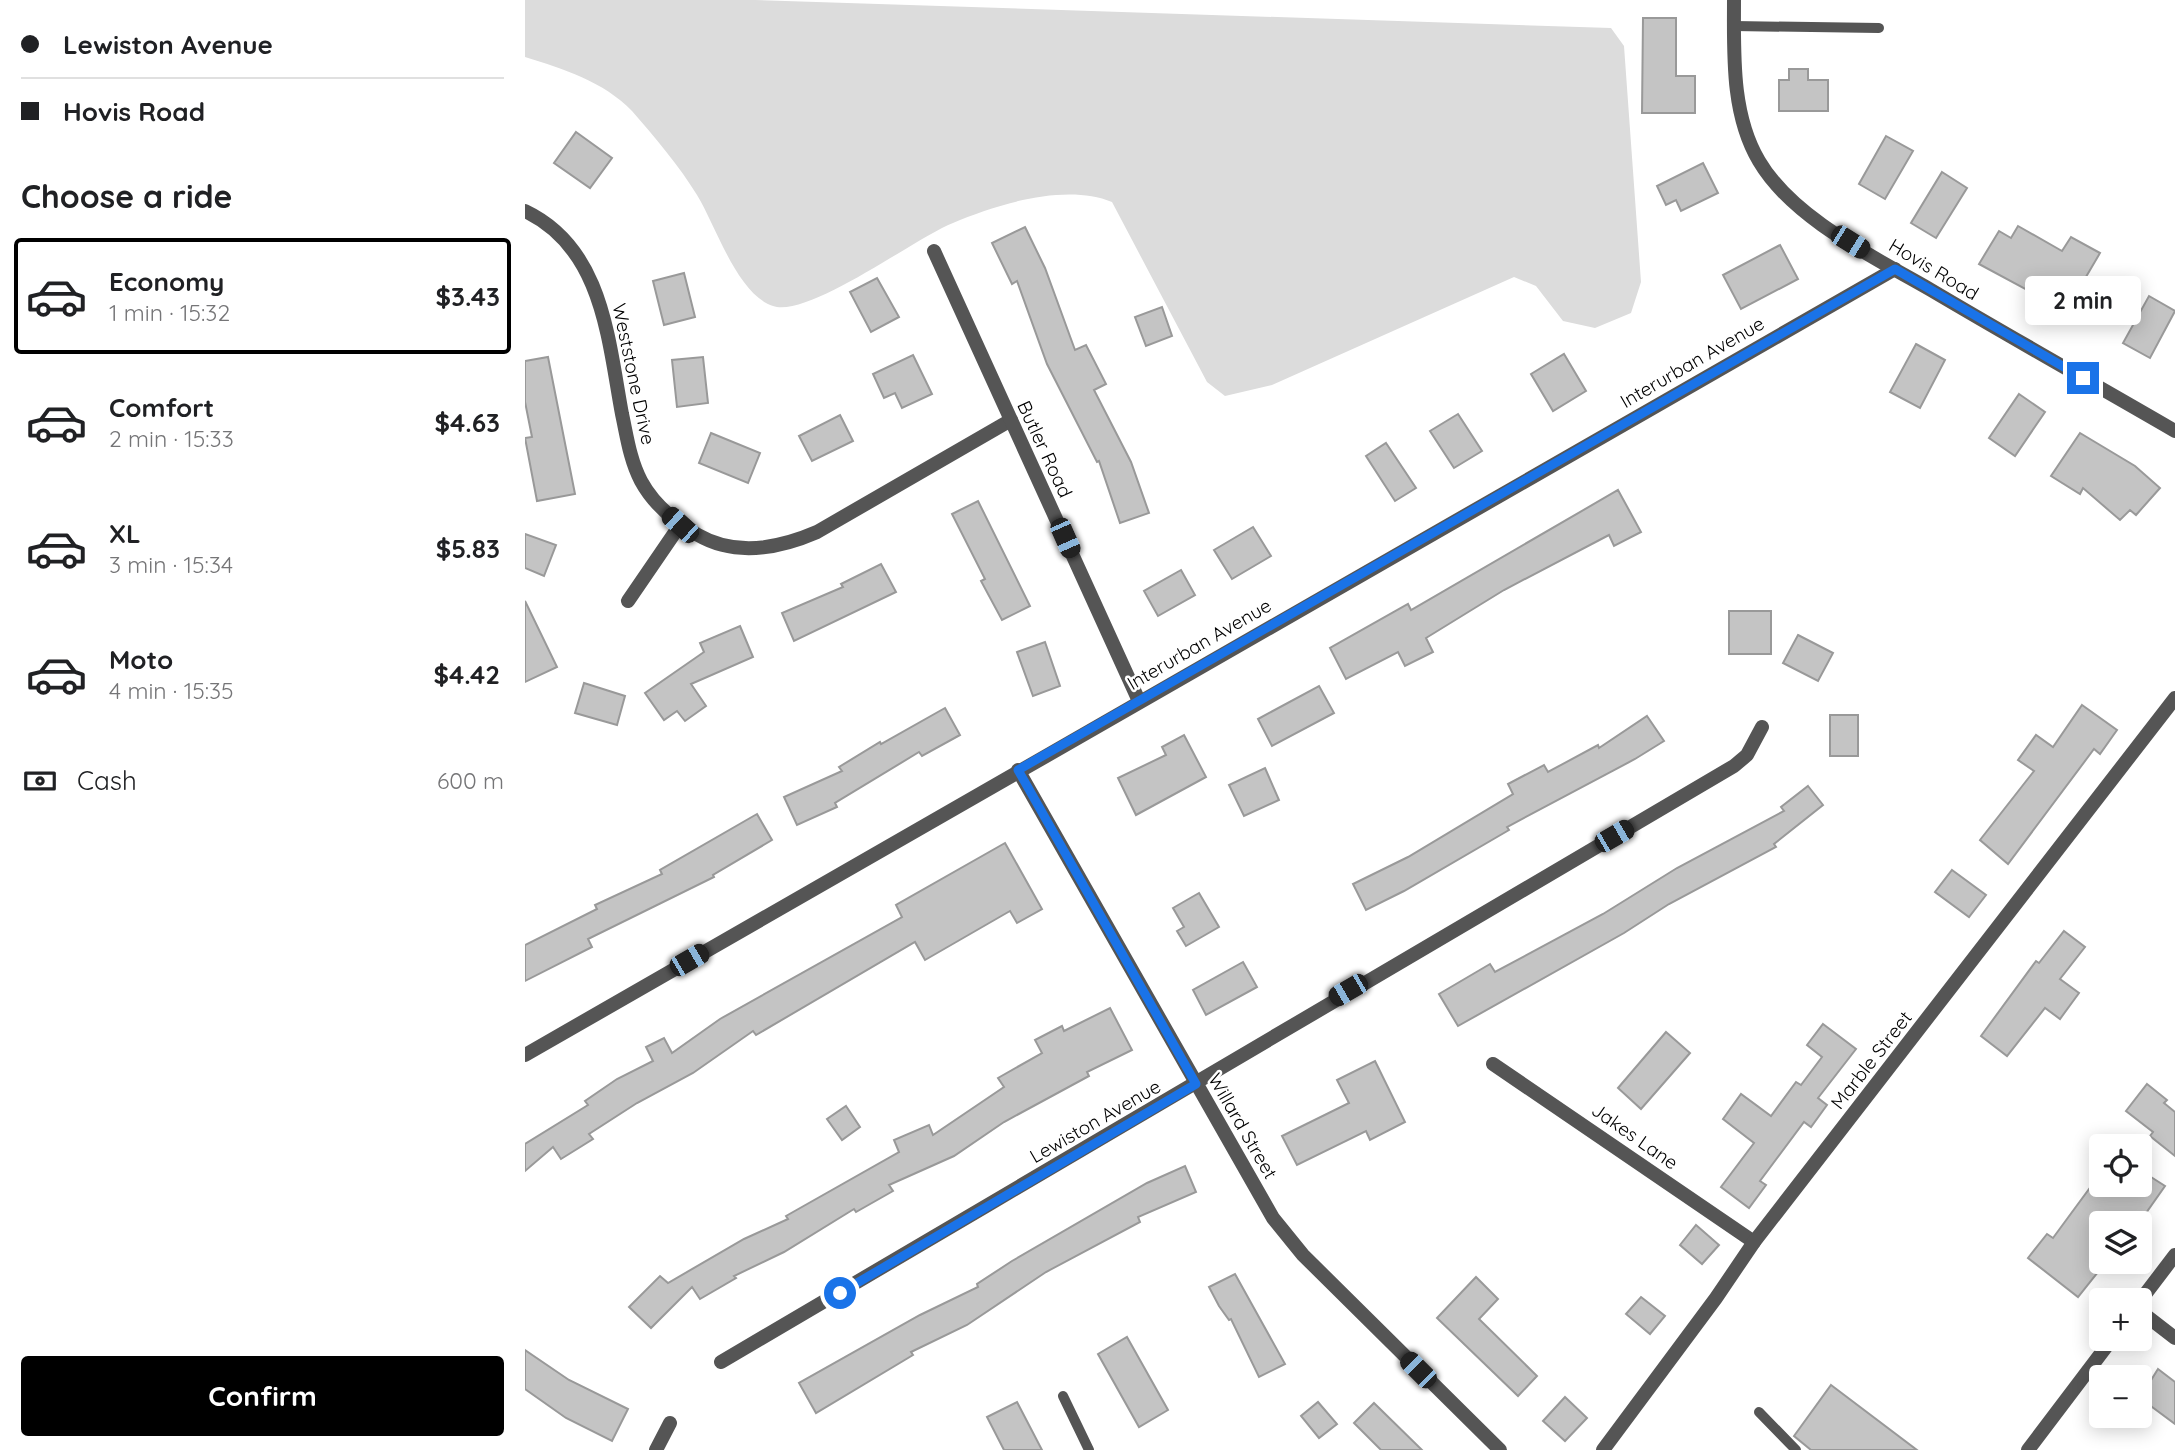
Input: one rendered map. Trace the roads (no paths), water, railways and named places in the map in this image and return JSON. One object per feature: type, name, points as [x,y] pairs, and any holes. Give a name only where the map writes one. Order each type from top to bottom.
[{"type":"street","name":"Hovis Road","points":[[1734,0],[1741,110],[1751,144],[1766,172],[1786,196],[1816,220],[1895,269],[2175,430]]},
{"type":"street","name":"Weststone Drive","points":[[525,211],[548,224],[570,246],[595,286],[604,316],[630,454],[641,481],[652,497],[680,525],[706,540],[734,547],[762,548],[790,543],[817,532],[1011,420]]},
{"type":"street","name":"Butler Road","points":[[934,251],[1139,701]]},
{"type":"street","name":"Interurban Avenue","points":[[525,1055],[1895,269]]},
{"type":"street","points":[[628,601],[680,525]]},
{"type":"street","name":"Marble Street","points":[[1602,1450],[1716,1298],[1754,1242],[2175,698]]},
{"type":"street","name":"Lewiston Avenue","points":[[721,1363],[1196,1084],[1324,1004],[1734,766],[1747,755],[1762,727]]},
{"type":"street","name":"Willard Street","points":[[1018,770],[1273,1218],[1303,1255],[1500,1450]]},
{"type":"street","name":"Jakes Lane","points":[[1493,1064],[1754,1242]]},
{"type":"street","points":[[2150,1288],[2175,1255]]},
{"type":"street","points":[[2152,1320],[2175,1338]]},
{"type":"street","points":[[2028,1450],[2103,1351]]},
{"type":"street","points":[[656,1450],[670,1423]]},
{"type":"lane","points":[[1734,26],[1879,28]]},
{"type":"lane","points":[[1063,1396],[1089,1450]]},
{"type":"lane","points":[[1759,1412],[1796,1450]]}]
